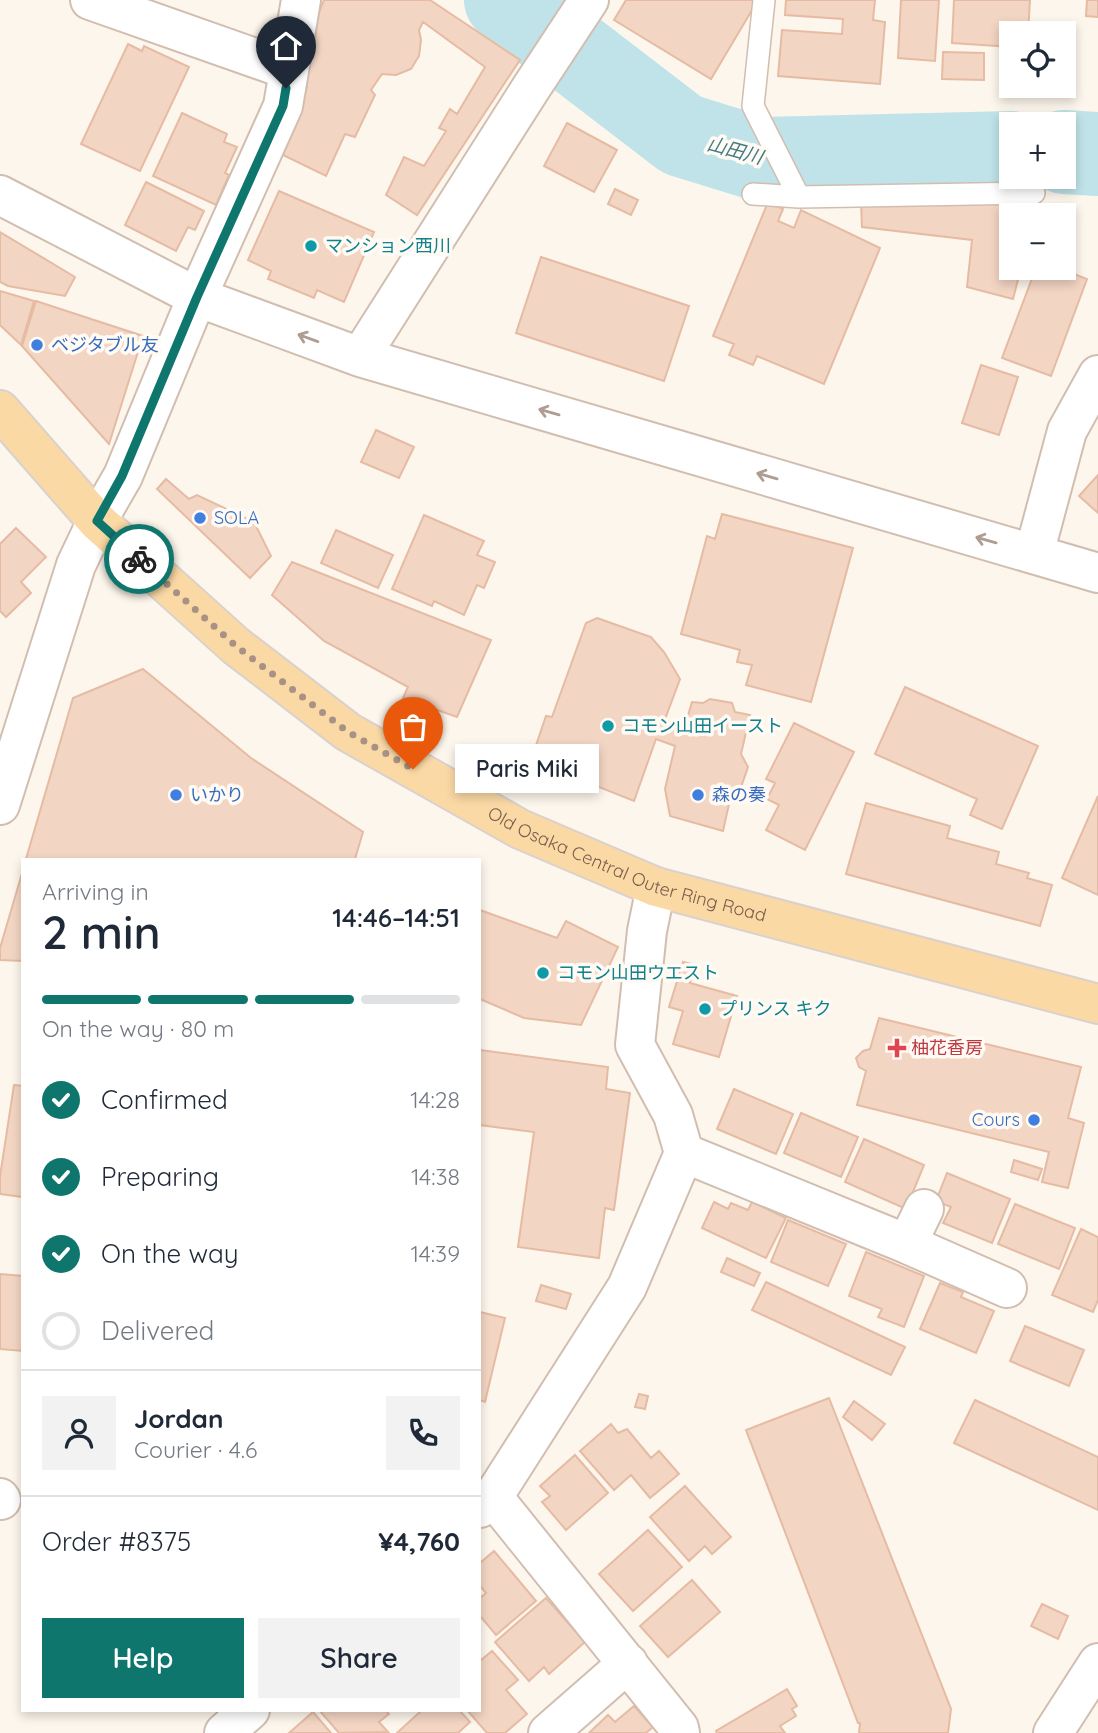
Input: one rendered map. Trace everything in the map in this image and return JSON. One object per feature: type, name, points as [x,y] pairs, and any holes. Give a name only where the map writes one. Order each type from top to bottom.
[{"type":"main road","name":"Old Osaka Central Outer Ring Road","points":[[0,410],[97,521],[236,646],[348,732],[520,829],[656,887],[1098,1003]]},
{"type":"street","points":[[90,0],[289,69]]},
{"type":"street","points":[[0,805],[76,565],[122,476],[197,297],[283,106],[301,0]]},
{"type":"street","points":[[360,357],[589,0]]},
{"type":"street","points":[[0,195],[197,297],[360,357],[1098,573]]},
{"type":"street","points":[[1034,554],[1067,431],[1098,374]]},
{"type":"street","points":[[656,887],[647,931],[635,1045],[673,1115],[684,1153],[627,1287],[486,1503],[628,1663],[679,1728],[680,1733]]},
{"type":"street","points":[[684,1153],[1007,1288]]},
{"type":"street","points":[[907,1244],[924,1209]]},
{"type":"street","points":[[548,1733],[628,1663]]},
{"type":"street","points":[[1053,1733],[1098,1663]]},
{"type":"street","points":[[224,1733],[248,1712]]},
{"type":"lane","points":[[764,0],[753,106],[799,197]]},
{"type":"lane","points":[[753,194],[799,197],[1034,193]]},
{"type":"building","points":[[324,0],[430,0],[520,60],[417,215],[386,195],[404,157],[424,166],[446,131],[439,128],[450,109],[457,114],[485,67],[423,22],[419,30],[419,56],[411,69],[396,75],[382,74],[371,90],[375,95],[355,137],[345,134],[326,176],[283,155],[307,87],[303,80],[309,68],[305,61],[314,43],[309,37]]},
{"type":"building","points":[[626,0],[758,0],[711,79],[614,20]]},
{"type":"building","points":[[786,0],[875,0],[873,20],[885,22],[880,84],[778,76],[782,30],[842,34],[843,19],[785,15]]},
{"type":"building","points":[[901,0],[939,0],[935,61],[898,58]]},
{"type":"building","points":[[954,0],[1030,0],[1029,21],[999,21],[999,46],[952,43]]},
{"type":"building","points":[[1087,0],[1098,0],[1098,17],[1086,16]]},
{"type":"building","points":[[128,44],[142,51],[144,46],[189,67],[140,171],[81,144]]},
{"type":"building","points":[[943,52],[984,53],[984,80],[942,79]]},
{"type":"building","points":[[182,113],[227,134],[224,142],[237,147],[225,173],[229,175],[216,205],[153,176]]},
{"type":"building","points":[[567,123],[617,150],[594,192],[544,166]]},
{"type":"building","points":[[146,182],[204,211],[195,230],[188,227],[176,251],[125,225]]},
{"type":"building","points":[[615,189],[638,200],[631,215],[608,204]]},
{"type":"building","name":"マンション西川","points":[[279,191],[374,232],[344,302],[317,290],[314,298],[268,279],[271,271],[248,260]]},
{"type":"building","points":[[1040,201],[999,203],[999,280],[1018,280],[1013,299],[967,287],[972,240],[862,227],[861,203]]},
{"type":"building","points":[[768,202],[783,209],[778,221],[794,228],[801,210],[880,248],[824,384],[757,356],[753,365],[729,355],[734,344],[713,336]]},
{"type":"building","points":[[0,232],[75,277],[65,296],[8,286],[0,282]]},
{"type":"building","points":[[541,257],[689,306],[664,381],[516,333]]},
{"type":"building","points":[[1076,275],[1087,279],[1051,376],[1002,358],[1031,280],[1076,280]]},
{"type":"building","points":[[0,291],[34,301],[21,345],[0,325]]},
{"type":"building","points":[[36,301],[143,336],[109,444],[22,346]]},
{"type":"building","points":[[981,365],[1018,377],[999,435],[962,423]]},
{"type":"building","points":[[376,430],[414,447],[399,478],[361,462]]},
{"type":"building","points":[[1098,475],[1098,513],[1079,496]]},
{"type":"building","points":[[166,479],[189,499],[197,495],[254,522],[271,556],[250,578],[157,489]]},
{"type":"building","points":[[722,514],[853,548],[811,702],[746,685],[752,665],[737,662],[740,650],[681,634],[707,536],[715,539]]},
{"type":"building","points":[[424,515],[484,541],[477,555],[495,562],[484,588],[477,585],[464,615],[434,601],[432,606],[392,589]]},
{"type":"building","points":[[16,528],[46,557],[21,582],[31,593],[6,617],[0,611],[0,544]]},
{"type":"building","points":[[336,530],[393,555],[378,588],[321,563]]},
{"type":"building","points":[[292,562],[491,640],[457,717],[403,698],[408,687],[324,641],[272,595]]},
{"type":"building","name":"コモン山田イースト","points":[[597,618],[651,637],[664,652],[680,679],[664,722],[684,729],[692,702],[703,703],[710,699],[732,703],[735,712],[750,715],[741,754],[748,767],[739,793],[731,795],[723,831],[670,816],[665,789],[675,746],[656,739],[634,801],[531,760],[546,716],[552,717],[586,623]]},
{"type":"building","name":"いかり","points":[[143,669],[251,758],[363,832],[355,858],[26,858],[73,698]]},
{"type":"building","points":[[905,687],[1038,746],[1002,829],[970,815],[977,799],[875,754]]},
{"type":"building","points":[[794,723],[854,752],[805,850],[766,830],[779,805],[767,799],[775,783],[766,779]]},
{"type":"building","points":[[1098,796],[1098,895],[1062,878]]},
{"type":"building","points":[[866,803],[950,826],[947,838],[999,852],[996,864],[1029,873],[1027,878],[1052,885],[1040,926],[846,874]]},
{"type":"building","points":[[21,877],[21,961],[0,960],[0,948]]},
{"type":"building","name":"コモン山田ウエスト","points":[[481,910],[557,938],[566,921],[618,947],[581,1025],[524,1018],[481,999]]},
{"type":"building","name":"プリンス キク","points":[[683,962],[696,965],[690,983],[737,996],[719,1057],[673,1044],[683,1011],[669,1007]]},
{"type":"building","points":[[879,1018],[1081,1067],[1068,1118],[1084,1123],[1068,1188],[1042,1182],[1049,1152],[857,1105],[866,1071],[859,1067],[856,1058],[863,1051],[870,1049]]},
{"type":"building","points":[[481,1050],[608,1067],[606,1089],[630,1093],[614,1210],[605,1208],[599,1258],[518,1247],[534,1132],[481,1125]]},
{"type":"building","points":[[14,1085],[21,1086],[21,1197],[0,1194],[0,1176]]},
{"type":"building","points":[[734,1089],[793,1114],[776,1154],[717,1129]]},
{"type":"building","points":[[801,1113],[858,1137],[841,1177],[784,1153]]},
{"type":"building","points":[[864,1139],[924,1165],[906,1209],[845,1182]]},
{"type":"building","points":[[1014,1160],[1042,1169],[1038,1180],[1011,1172]]},
{"type":"building","points":[[947,1173],[1010,1199],[992,1243],[943,1223],[951,1207],[936,1201]]},
{"type":"building","points":[[714,1202],[728,1209],[731,1203],[748,1210],[752,1202],[786,1218],[766,1258],[702,1228]]},
{"type":"building","points":[[1015,1204],[1075,1228],[1059,1269],[998,1244]]},
{"type":"building","points":[[788,1220],[846,1244],[828,1286],[771,1262]]},
{"type":"building","points":[[1081,1229],[1098,1237],[1098,1300],[1093,1312],[1052,1295]]},
{"type":"building","points":[[866,1252],[924,1276],[904,1327],[878,1317],[882,1309],[849,1296]]},
{"type":"building","points":[[727,1258],[760,1273],[754,1286],[721,1272]]},
{"type":"building","points":[[0,1274],[21,1276],[21,1351],[0,1349]]},
{"type":"building","points":[[766,1282],[905,1347],[891,1375],[752,1310]]},
{"type":"building","points":[[940,1283],[963,1292],[961,1297],[994,1311],[976,1353],[920,1329]]},
{"type":"building","points":[[541,1285],[571,1294],[566,1309],[536,1301]]},
{"type":"building","points":[[481,1312],[505,1318],[485,1402],[481,1400]]},
{"type":"building","points":[[1025,1326],[1084,1350],[1069,1386],[1010,1361]]},
{"type":"building","points":[[639,1394],[648,1396],[645,1409],[635,1407]]},
{"type":"building","points":[[829,1398],[951,1709],[948,1733],[859,1733],[860,1723],[746,1430]]},
{"type":"building","points":[[975,1400],[1098,1457],[1098,1510],[954,1443]]},
{"type":"building","points":[[854,1401],[885,1424],[872,1440],[843,1417]]},
{"type":"building","points":[[611,1424],[618,1433],[627,1429],[651,1458],[659,1451],[679,1474],[650,1498],[631,1475],[614,1490],[580,1451]]},
{"type":"building","points":[[575,1455],[608,1493],[566,1530],[542,1502],[550,1496],[540,1486]]},
{"type":"building","points":[[685,1486],[731,1537],[712,1554],[705,1546],[689,1561],[650,1517]]},
{"type":"building","points":[[648,1530],[682,1567],[633,1611],[599,1574]]},
{"type":"building","points":[[494,1551],[536,1601],[496,1635],[481,1617],[481,1597],[486,1593],[481,1587],[481,1562]]},
{"type":"building","points":[[692,1580],[720,1612],[668,1657],[640,1626]]},
{"type":"building","points":[[546,1598],[585,1642],[549,1674],[544,1667],[529,1681],[495,1642]]},
{"type":"building","points":[[1042,1604],[1068,1616],[1058,1639],[1031,1626]]},
{"type":"building","points":[[492,1651],[518,1680],[506,1690],[527,1714],[505,1733],[487,1733],[469,1712],[481,1712],[481,1660]]},
{"type":"building","points":[[787,1689],[797,1706],[792,1709],[796,1716],[780,1726],[785,1733],[717,1733],[716,1731]]},
{"type":"building","points":[[634,1706],[653,1727],[646,1733],[589,1733],[608,1715],[615,1722]]},
{"type":"building","points":[[313,1712],[331,1733],[289,1733]]},
{"type":"building","points":[[321,1712],[389,1714],[379,1722],[388,1732],[339,1733]]},
{"type":"building","points":[[420,1712],[461,1712],[470,1722],[458,1733],[397,1733]]},
{"type":"waterway","name":"山田川","points":[[506,0],[682,135],[760,159],[999,153]]},
{"type":"waterway","name":"山田川","points":[[1076,153],[1098,154]]},
{"type":"way so far","points":[[139,559],[236,646],[348,732],[413,769]]},
{"type":"place","name":"マンション西川","points":[[311,246]]},
{"type":"place","name":"ベジタブル友","points":[[37,345]]},
{"type":"place","name":"SOLA","points":[[200,518]]},
{"type":"place","name":"コモン山田イースト","points":[[608,726]]},
{"type":"place","name":"Paris Miki","points":[[413,769]]},
{"type":"place","name":"いかり","points":[[176,795]]},
{"type":"place","name":"森の奏","points":[[698,795]]},
{"type":"place","name":"コモン山田ウエスト","points":[[543,973]]},
{"type":"place","name":"プリンス キク","points":[[705,1009]]},
{"type":"place","name":"柚花香房","points":[[897,1048]]},
{"type":"place","name":"Cours","points":[[1034,1120]]},
{"type":"route","points":[[139,559],[97,521],[122,476],[197,297],[283,106],[286,88]]}]
